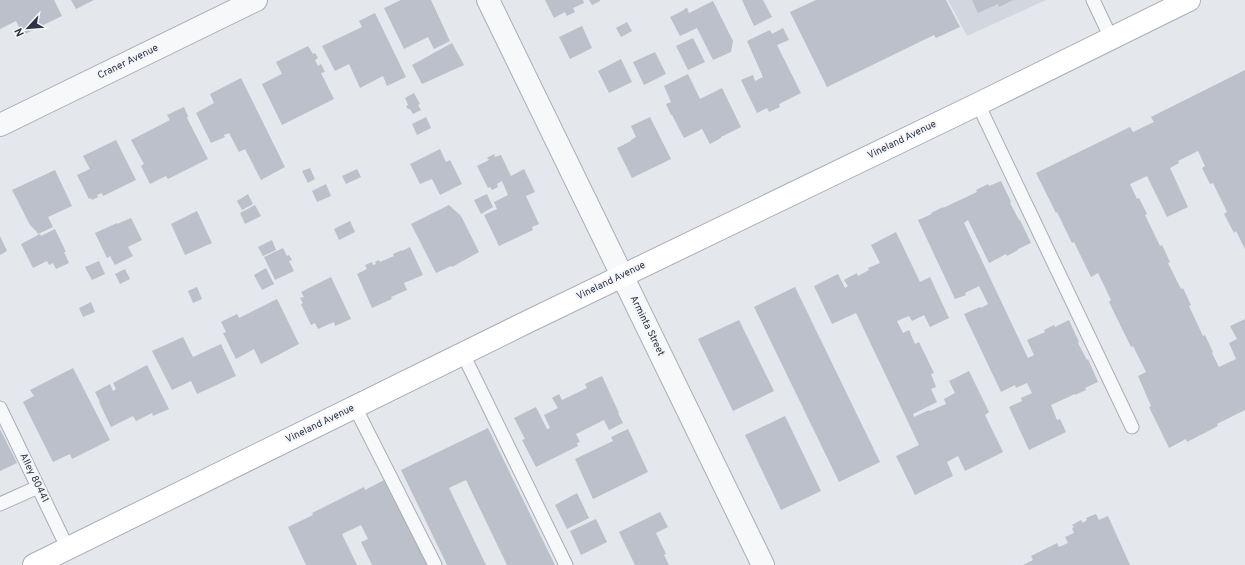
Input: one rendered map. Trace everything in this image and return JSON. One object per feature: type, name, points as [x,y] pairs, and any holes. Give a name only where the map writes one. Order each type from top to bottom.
[{"type":"main road","name":"Vineland Avenue","points":[[34,565],[622,276],[1189,0]]},
{"type":"street","name":"Craner Avenue","points":[[0,125],[256,0]]},
{"type":"street","name":"Arminta Street","points":[[488,0],[763,565]]},
{"type":"lane","points":[[1093,0],[1111,38]]},
{"type":"lane","points":[[978,104],[1132,427]]},
{"type":"lane","points":[[463,354],[566,565]]},
{"type":"lane","points":[[355,407],[435,565]]},
{"type":"lane","name":"Alley 80441","points":[[0,408],[68,549]]},
{"type":"lane","points":[[0,504],[38,487]]},
{"type":"shaded area","points":[[948,0],[1046,0],[967,36]]},
{"type":"building","points":[[0,0],[54,0],[62,16],[23,35],[16,21],[0,29]]},
{"type":"building","points":[[71,0],[94,0],[76,9]]},
{"type":"building","points":[[401,0],[431,0],[450,41],[434,49],[428,37],[404,49],[384,8]]},
{"type":"building","points":[[545,0],[583,0],[584,3],[573,8],[575,12],[567,16],[565,12],[554,18]]},
{"type":"building","points":[[589,0],[600,0],[600,1],[592,5]]},
{"type":"building","points":[[742,0],[763,0],[772,17],[754,26]]},
{"type":"building","points":[[816,0],[946,0],[960,27],[936,38],[934,35],[827,87],[790,12]]},
{"type":"building","points":[[972,0],[1013,0],[999,7],[998,4],[978,13]]},
{"type":"building","points":[[713,1],[733,41],[731,52],[713,60],[697,28],[680,36],[670,17],[687,8],[689,13]]},
{"type":"building","points":[[375,13],[406,77],[387,86],[383,76],[360,88],[349,64],[335,71],[322,46],[362,27],[359,21]]},
{"type":"building","points":[[627,22],[632,31],[621,37],[616,28]]},
{"type":"building","points":[[582,26],[592,48],[570,59],[559,37]]},
{"type":"building","points":[[783,28],[789,40],[777,45],[801,93],[779,104],[780,107],[769,112],[767,108],[757,113],[741,80],[753,75],[755,81],[763,77],[747,41],[770,30],[772,34]]},
{"type":"building","points":[[693,38],[705,62],[688,70],[676,46]]},
{"type":"building","points":[[452,43],[464,65],[422,84],[412,65]]},
{"type":"building","points":[[308,46],[313,54],[315,53],[318,58],[315,60],[318,66],[321,64],[325,72],[321,73],[334,99],[282,125],[262,84],[282,74],[276,62]]},
{"type":"building","points":[[655,52],[666,74],[644,85],[633,62]]},
{"type":"building","points":[[621,59],[632,82],[609,93],[598,71]]},
{"type":"building","points":[[1245,70],[1245,249],[1236,231],[1234,233],[1224,214],[1227,212],[1213,183],[1210,184],[1202,168],[1205,166],[1198,151],[1178,161],[1179,163],[1170,168],[1188,207],[1167,217],[1147,176],[1130,184],[1137,199],[1139,198],[1147,214],[1145,215],[1160,246],[1162,245],[1170,262],[1168,263],[1181,289],[1183,288],[1191,305],[1189,306],[1203,336],[1205,335],[1219,367],[1236,359],[1229,343],[1237,339],[1230,326],[1245,319],[1245,410],[1217,424],[1218,426],[1187,442],[1186,439],[1169,448],[1149,407],[1151,406],[1138,376],[1146,372],[1133,346],[1131,347],[1109,302],[1111,300],[1098,273],[1091,277],[1074,242],[1072,243],[1036,173],[1130,127],[1133,132],[1154,122],[1151,117]]},
{"type":"building","points":[[688,74],[700,99],[722,88],[741,127],[710,144],[702,129],[684,138],[666,104],[671,102],[664,86]]},
{"type":"building","points":[[241,78],[285,167],[261,180],[245,149],[239,152],[229,133],[224,135],[225,137],[211,143],[196,113],[214,103],[210,94]]},
{"type":"building","points":[[414,93],[420,104],[418,105],[421,110],[413,114],[406,106],[408,105],[405,98]]},
{"type":"building","points":[[184,107],[188,116],[187,118],[208,159],[168,179],[166,176],[150,184],[141,166],[144,164],[131,140],[170,120],[167,115]]},
{"type":"building","points":[[426,117],[431,128],[417,135],[412,124]]},
{"type":"building","points":[[650,117],[671,159],[632,178],[617,148],[636,137],[631,126]]},
{"type":"building","points":[[116,140],[136,180],[103,196],[102,193],[97,195],[98,197],[92,200],[91,198],[89,199],[77,175],[90,169],[83,156]]},
{"type":"building","points":[[440,149],[446,162],[450,160],[462,184],[440,195],[432,179],[420,184],[410,164]]},
{"type":"building","points":[[494,154],[495,157],[501,155],[511,176],[524,169],[535,192],[526,196],[539,224],[532,227],[533,230],[499,246],[484,215],[497,209],[494,202],[508,195],[502,181],[497,184],[498,187],[492,190],[490,187],[488,188],[477,166],[489,160],[487,158]]},
{"type":"building","points":[[310,168],[315,179],[308,183],[302,171]]},
{"type":"building","points":[[357,169],[361,177],[346,184],[342,176]]},
{"type":"building","points":[[55,170],[72,206],[48,217],[53,227],[38,234],[30,225],[12,190]]},
{"type":"building","points":[[1001,181],[1011,202],[1010,203],[1031,243],[1007,256],[1006,254],[989,263],[968,220],[964,223],[1028,358],[1034,355],[1027,340],[1045,332],[1044,330],[1054,325],[1055,327],[1069,320],[1079,342],[1078,343],[1087,360],[1088,359],[1098,382],[1085,388],[1086,390],[1051,405],[1057,420],[1060,419],[1066,432],[1029,450],[1009,407],[1022,401],[1021,398],[1032,393],[1027,383],[1016,388],[1015,385],[1001,392],[964,314],[988,304],[979,286],[965,293],[966,295],[955,299],[918,220],[977,192],[976,190],[988,184],[989,186]]},
{"type":"building","points":[[326,184],[331,196],[317,202],[312,191]]},
{"type":"building","points":[[248,194],[253,204],[242,210],[237,201]]},
{"type":"building","points":[[487,194],[493,207],[481,214],[474,200]]},
{"type":"building","points":[[255,205],[261,216],[245,224],[240,213]]},
{"type":"building","points":[[449,205],[461,216],[479,252],[452,267],[451,266],[436,273],[411,224]]},
{"type":"building","points":[[197,211],[212,243],[185,255],[171,224]]},
{"type":"building","points":[[131,218],[142,240],[128,247],[133,256],[115,265],[110,256],[107,258],[95,233]]},
{"type":"building","points":[[350,221],[355,232],[339,240],[334,229]]},
{"type":"building","points":[[55,229],[66,252],[64,252],[69,263],[56,269],[53,263],[49,265],[47,261],[33,268],[21,244],[40,234],[41,236]]},
{"type":"building","points":[[896,232],[920,282],[930,277],[949,318],[930,327],[924,315],[912,321],[909,316],[897,321],[903,333],[909,330],[915,344],[919,342],[934,373],[931,374],[936,387],[931,389],[937,402],[913,414],[914,417],[946,404],[944,399],[955,393],[949,381],[969,371],[989,412],[985,415],[1003,452],[965,471],[958,456],[947,462],[953,476],[915,495],[896,456],[919,445],[856,313],[832,324],[814,286],[838,274],[845,288],[848,286],[844,280],[857,273],[858,276],[869,270],[868,268],[880,263],[871,245]]},
{"type":"building","points":[[0,236],[7,251],[0,255]]},
{"type":"building","points":[[272,240],[276,250],[263,256],[258,247]]},
{"type":"building","points":[[410,247],[423,275],[404,283],[407,290],[372,308],[357,274],[367,269],[365,265],[372,262],[373,265],[376,264],[375,262],[379,260],[380,262],[394,256],[393,254]]},
{"type":"building","points":[[283,248],[287,256],[289,255],[292,260],[289,261],[294,271],[275,280],[264,257]]},
{"type":"building","points":[[99,261],[105,274],[92,280],[85,267]]},
{"type":"building","points":[[266,268],[274,284],[262,290],[254,275]]},
{"type":"building","points":[[125,269],[130,279],[120,284],[115,274]]},
{"type":"building","points":[[331,277],[351,319],[335,326],[334,322],[318,329],[315,323],[311,325],[301,304],[303,303],[300,298],[304,297],[301,292]]},
{"type":"building","points":[[197,287],[202,299],[193,303],[188,291]]},
{"type":"building","points":[[795,287],[880,462],[839,482],[754,307]]},
{"type":"building","points":[[277,299],[299,344],[261,364],[254,349],[236,359],[223,333],[226,332],[221,322],[237,314],[239,318]]},
{"type":"building","points":[[91,302],[95,312],[83,317],[79,308]]},
{"type":"building","points":[[739,320],[774,391],[733,411],[698,339]]},
{"type":"building","points":[[183,337],[193,357],[221,344],[236,376],[197,394],[191,381],[172,390],[152,351]]},
{"type":"building","points":[[147,365],[169,409],[153,416],[152,413],[136,421],[133,416],[111,427],[95,392],[110,384],[113,391],[116,389],[113,383]]},
{"type":"building","points":[[73,368],[110,440],[72,459],[70,454],[53,462],[23,402],[34,396],[30,390]]},
{"type":"building","points":[[602,376],[623,423],[609,430],[604,420],[576,434],[580,442],[577,443],[578,446],[536,467],[522,440],[525,439],[514,418],[536,407],[547,429],[550,428],[544,415],[558,408],[552,398],[559,394],[562,400],[587,388],[585,384]]},
{"type":"building","points":[[785,416],[821,491],[781,510],[745,435]]},
{"type":"building","points":[[488,428],[555,565],[507,565],[466,480],[449,488],[486,565],[447,565],[401,470]]},
{"type":"building","points":[[0,429],[17,463],[0,471]]},
{"type":"building","points":[[628,429],[648,472],[593,499],[575,459],[613,441],[611,437]]},
{"type":"building","points":[[388,478],[431,565],[372,565],[361,542],[368,539],[361,525],[342,534],[357,565],[306,565],[288,527],[313,515],[312,513],[364,487],[365,490]]},
{"type":"building","points":[[577,493],[589,518],[567,529],[555,505]]},
{"type":"building","points":[[660,512],[668,527],[656,533],[666,554],[664,555],[669,565],[635,565],[619,532]]},
{"type":"building","points":[[1096,514],[1099,520],[1108,516],[1130,565],[1023,565],[1033,560],[1031,556],[1057,543],[1059,547],[1068,543],[1065,537],[1074,533],[1072,528],[1074,527],[1072,525],[1081,520],[1083,523],[1087,520],[1086,518]]},
{"type":"building","points":[[596,519],[607,542],[581,555],[570,531]]}]
